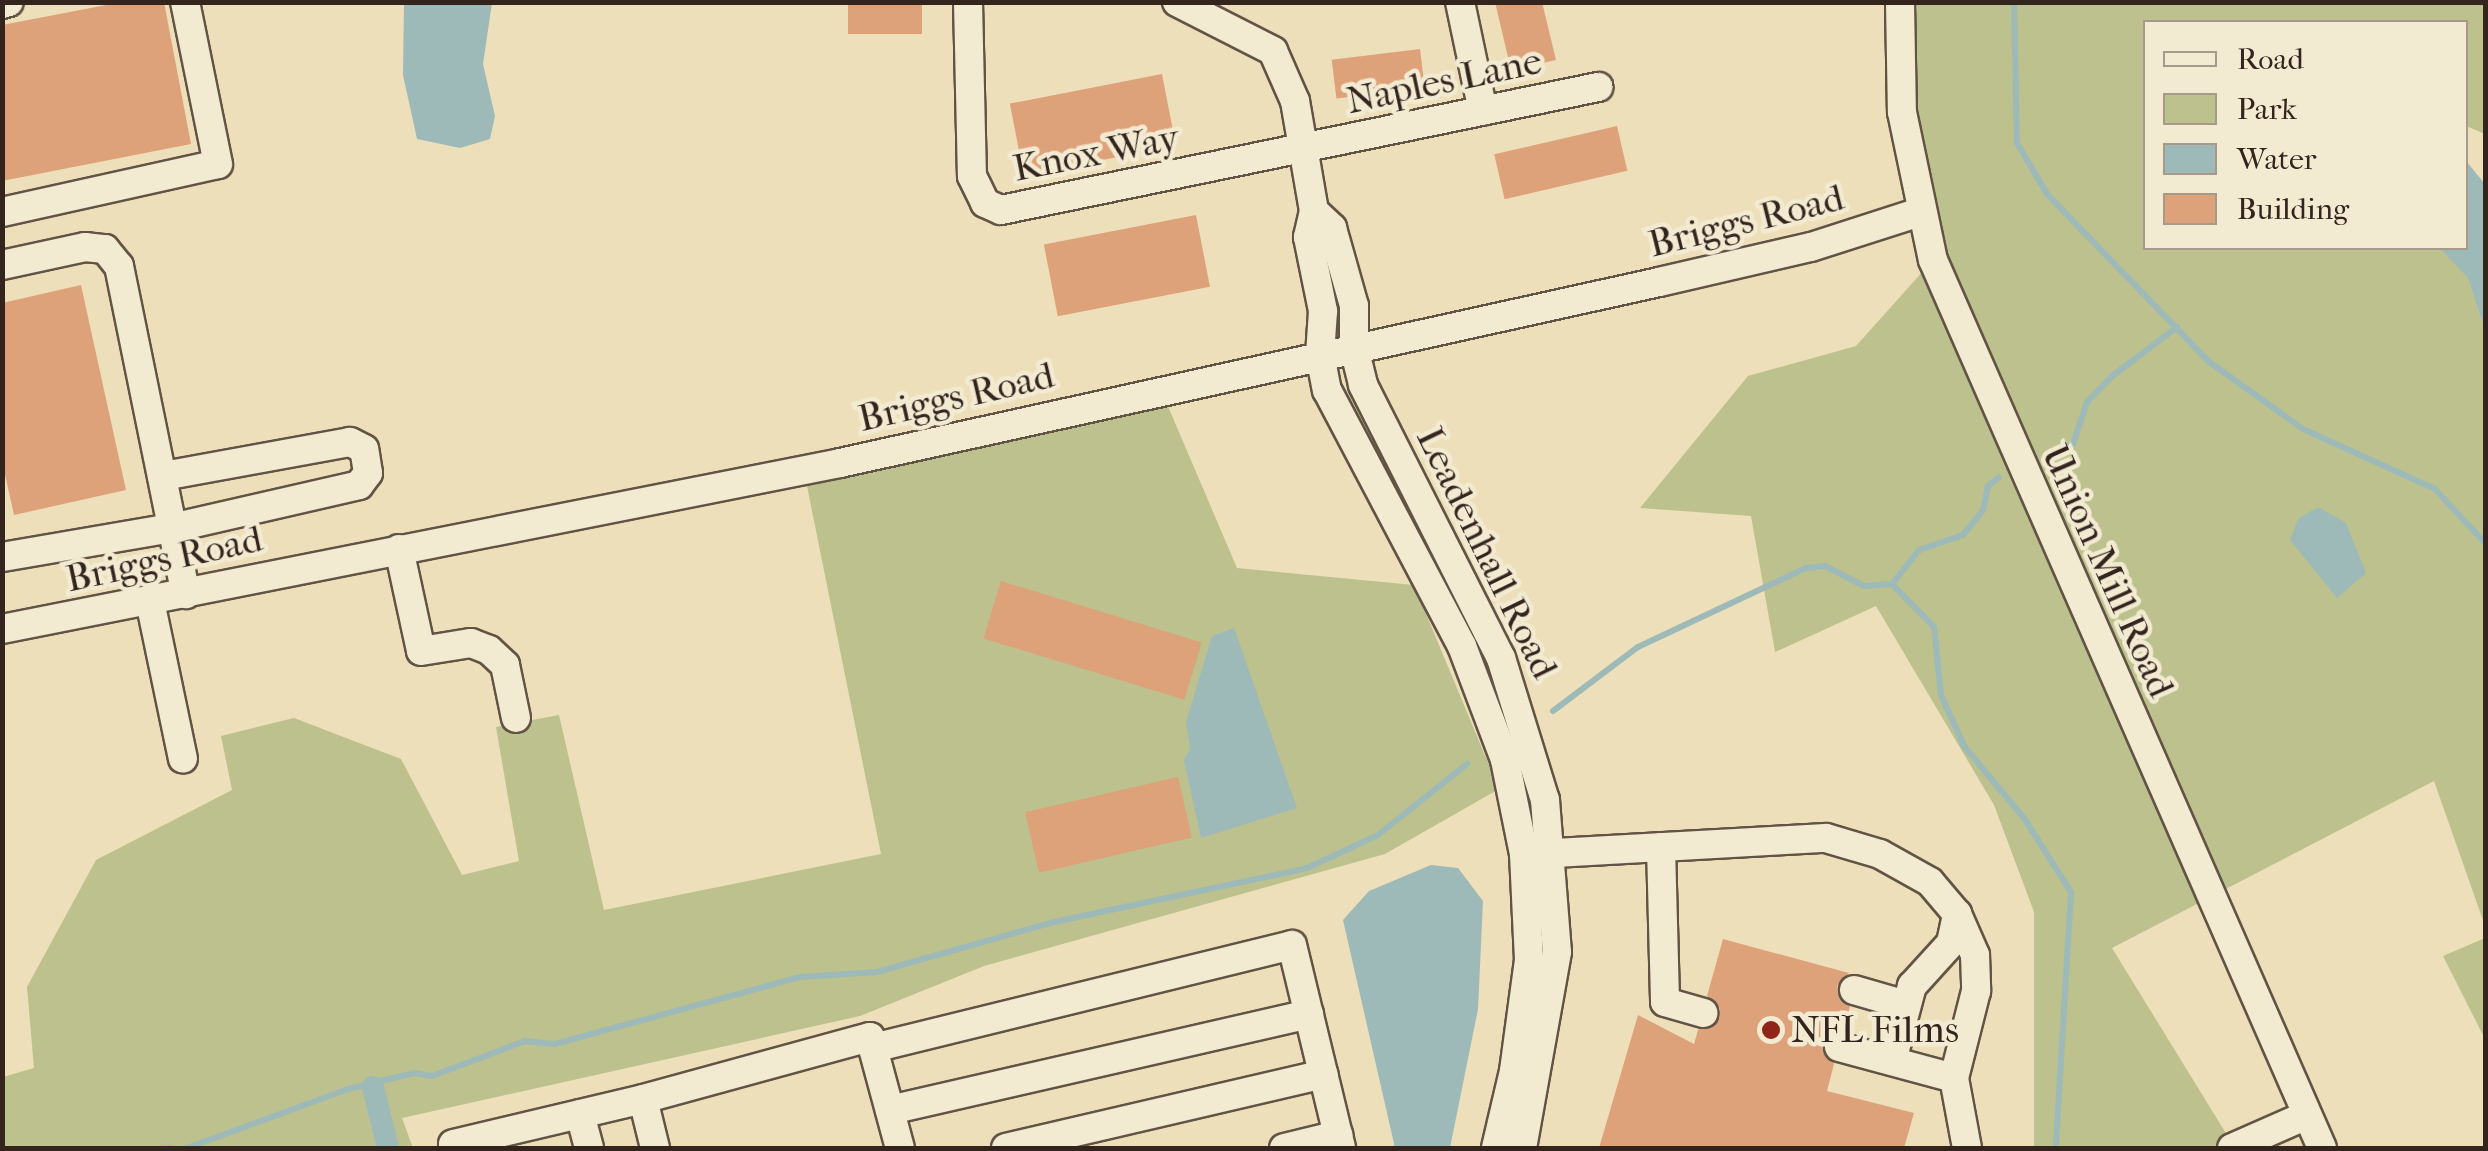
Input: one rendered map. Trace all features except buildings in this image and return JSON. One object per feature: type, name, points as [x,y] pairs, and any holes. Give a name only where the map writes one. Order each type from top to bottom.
[{"type":"street","points":[[2,212],[218,164],[185,2]]},
{"type":"street","name":"Knox Way","points":[[968,2],[972,176],[985,204],[1018,209],[1306,148]]},
{"type":"street","points":[[1177,2],[1273,52],[1306,148],[1314,210]]},
{"type":"street","points":[[1460,2],[1482,111]]},
{"type":"street","name":"Union Mill Road","points":[[1900,2],[1902,112],[1920,212],[1961,328],[2322,1148]]},
{"type":"street","name":"Naples Lane","points":[[1306,148],[1598,88]]},
{"type":"street","name":"Leadenhall Road","points":[[1314,210],[1332,228],[1354,306],[1354,348],[1364,385],[1508,675],[1544,800],[1526,996],[1496,1148]]},
{"type":"street","name":"Leadenhall Road","points":[[1314,210],[1308,237],[1323,310],[1320,355],[1328,390],[1486,701],[1538,854],[1557,952],[1522,1148]]},
{"type":"street","name":"Briggs Road","points":[[2,629],[840,463],[1812,247],[1920,212]]},
{"type":"street","points":[[2,265],[84,247],[105,249],[112,258],[186,594]]},
{"type":"street","points":[[2,557],[172,528],[359,486],[368,473],[364,449],[350,442],[162,476]]},
{"type":"street","points":[[399,548],[421,651],[470,643],[490,650],[505,665],[516,718]]},
{"type":"street","points":[[150,601],[183,759]]},
{"type":"street","points":[[1538,854],[1826,838],[1880,854],[1930,882],[1958,914],[1975,955],[1976,991],[1954,1078],[1967,1148]]},
{"type":"street","points":[[1661,847],[1665,1002],[1702,1014]]},
{"type":"street","points":[[1892,1062],[1912,986],[1951,943],[1958,914]]},
{"type":"street","points":[[874,1048],[1292,944],[1340,1142],[1284,1148]]},
{"type":"street","points":[[1854,990],[1906,1005]]},
{"type":"street","points":[[890,1110],[1309,1014]]},
{"type":"street","points":[[455,1148],[454,1144],[519,1139],[580,1114],[870,1037],[900,1148]]},
{"type":"street","points":[[1839,1047],[1954,1078]]},
{"type":"street","points":[[1006,1148],[1324,1074]]},
{"type":"street","points":[[643,1099],[655,1148]]},
{"type":"street","points":[[580,1114],[588,1148]]},
{"type":"street","points":[[2232,1148],[2307,1116]]},
{"type":"green space","points":[[1906,3],[2485,3],[2485,134],[2468,127],[2468,20],[2143,20],[2143,250],[2468,250],[2485,218],[2485,926],[2434,781],[2112,948],[2235,1148],[2034,1148],[2034,912],[1994,805],[1876,606],[1775,652],[1751,516],[1640,508],[1748,376],[1856,346],[1933,260],[1920,212]]},
{"type":"green space","points":[[1161,390],[1237,568],[1414,585],[1499,789],[1385,854],[984,966],[860,1016],[402,1118],[413,1148],[3,1148],[3,1077],[34,1068],[27,987],[96,860],[232,790],[221,736],[294,718],[401,759],[462,875],[519,861],[496,727],[559,715],[604,910],[881,854],[802,461]]},
{"type":"green space","points":[[2485,938],[2485,1039],[2443,956]]},
{"type":"water","points":[[404,3],[492,3],[483,64],[495,116],[490,139],[460,148],[417,139],[403,75]]},
{"type":"water","points":[[2468,163],[2485,184],[2485,329],[2468,278],[2442,250],[2468,250]]},
{"type":"water","points":[[2318,507],[2346,523],[2366,573],[2337,598],[2290,540],[2298,519]]},
{"type":"water","points":[[1234,628],[1297,808],[1201,838],[1184,760],[1190,749],[1186,722],[1212,636]]},
{"type":"water","points":[[1431,865],[1458,868],[1483,901],[1478,1009],[1450,1148],[1395,1148],[1343,920],[1369,891]]},
{"type":"waterway","points":[[2014,2],[2017,143],[2047,194],[2208,361],[2303,429],[2435,489],[2486,544]]},
{"type":"waterway","points":[[2048,456],[2073,444],[2087,402],[2111,377],[2177,327]]},
{"type":"waterway","points":[[1553,711],[1638,647],[1806,568],[1825,566],[1864,586],[1892,584],[1919,550],[1963,535],[1983,510],[1988,486],[1999,477]]},
{"type":"waterway","points":[[1892,584],[1934,627],[1941,695],[1964,746],[2024,818],[2071,892],[2056,1148]]},
{"type":"waterway","points":[[187,1148],[348,1089],[414,1073],[432,1076],[525,1041],[555,1044],[800,977],[877,972],[1054,922],[1307,868],[1378,835],[1467,764]]},
{"type":"waterway","points":[[373,1087],[388,1148]]},
{"type":"waterway","points":[[162,1148],[172,1148]]},
{"type":"place","name":"NFL Films","points":[[1771,1030]]}]
